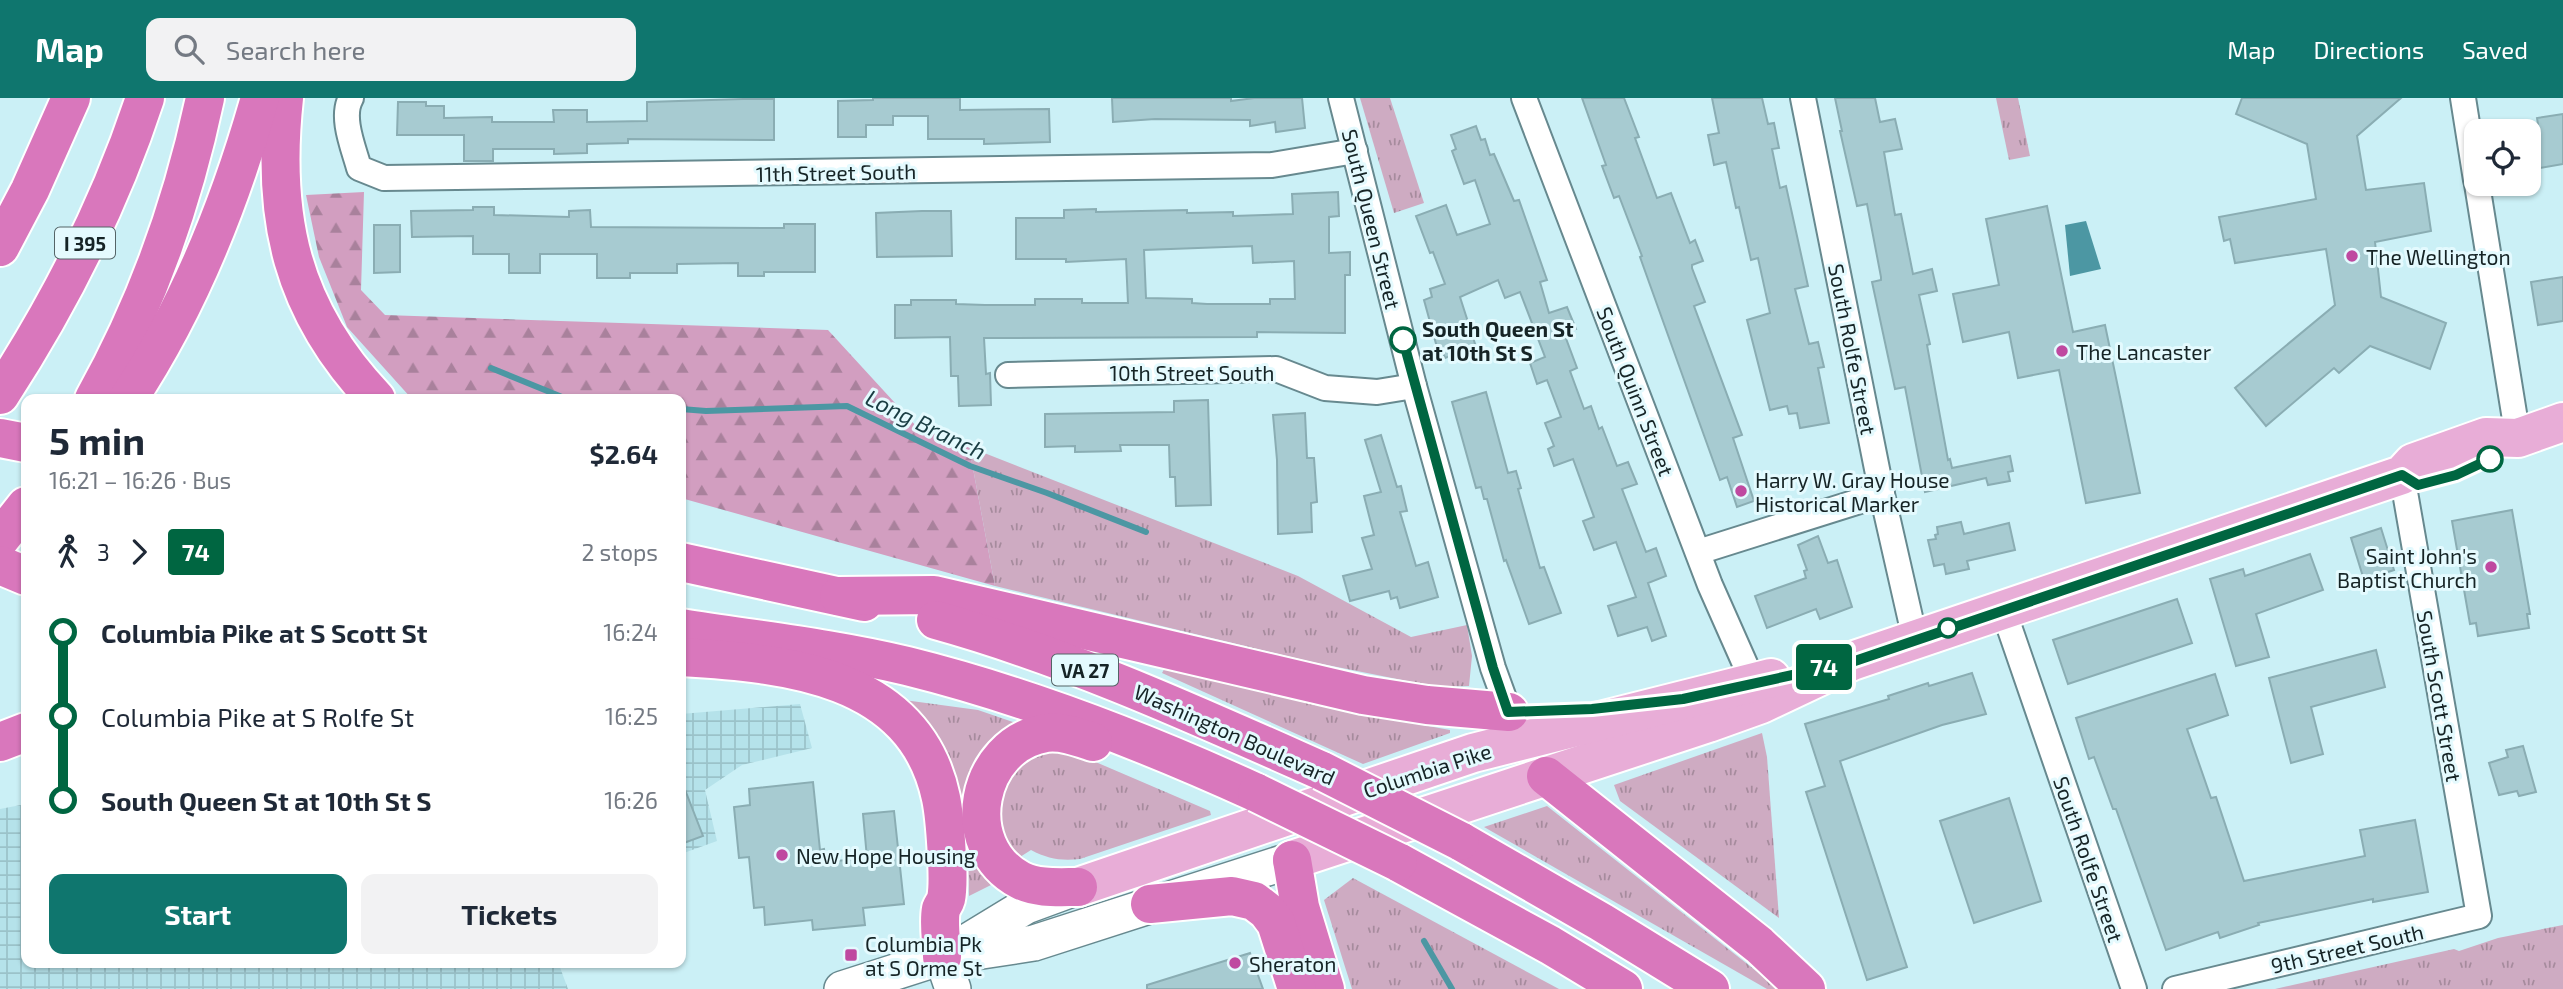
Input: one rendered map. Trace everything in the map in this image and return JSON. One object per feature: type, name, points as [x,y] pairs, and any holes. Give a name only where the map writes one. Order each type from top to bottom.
[{"type":"highway","points":[[0,247],[35,179],[71,98]]},
{"type":"highway","name":"I 395","points":[[5,388],[95,222],[145,98]]},
{"type":"highway","points":[[129,394],[132,362],[158,259],[190,158],[205,98]]},
{"type":"highway","points":[[99,394],[173,323],[209,247],[260,98]]},
{"type":"highway","points":[[284,98],[279,179],[291,253],[304,291],[323,330],[356,378],[371,394]]},
{"type":"highway","points":[[0,438],[21,442]]},
{"type":"highway","points":[[0,496],[21,495]]},
{"type":"highway","points":[[0,539],[21,512]]},
{"type":"highway","points":[[0,547],[21,528]]},
{"type":"highway","points":[[686,545],[749,576]]},
{"type":"highway","name":"Washington Boulevard","points":[[686,563],[839,596],[966,629],[1042,654],[1173,706],[1322,771],[1460,841],[1601,922],[1710,989]]},
{"type":"highway","points":[[0,565],[21,574]]},
{"type":"highway","points":[[839,596],[934,595],[1363,695],[1427,705],[1515,726]]},
{"type":"highway","points":[[686,629],[788,645]]},
{"type":"highway","name":"VA 27","points":[[686,638],[788,645],[870,658],[1020,698],[1129,737],[1257,793],[1398,862],[1490,911],[1623,989]]},
{"type":"highway","points":[[686,657],[777,666],[834,679],[868,696],[904,726],[929,763],[941,798],[946,837],[946,898],[941,909],[947,973]]},
{"type":"highway","points":[[1078,887],[1055,887],[1021,881],[996,860],[984,840],[980,808],[989,775],[1004,755],[1025,740],[1048,733],[1069,734],[1257,793]]},
{"type":"highway","points":[[0,742],[21,734]]},
{"type":"highway","points":[[1546,776],[1759,945],[1806,989]]},
{"type":"highway","points":[[1292,860],[1300,907],[1325,989]]},
{"type":"highway","points":[[1398,862],[1481,925],[1589,989]]},
{"type":"highway","points":[[1150,904],[1232,896],[1254,901],[1267,911],[1276,923],[1297,989]]},
{"type":"main road","name":"Columbia Pike","points":[[842,989],[947,973],[1150,904],[1292,860],[1761,704],[1852,662],[2402,475],[2413,463],[2486,437],[2518,438],[2563,422]]},
{"type":"main road","name":"Columbia Pike","points":[[947,973],[1026,906],[1473,753],[1515,726],[1592,709],[1683,699],[1852,662]]},
{"type":"main road","name":"South Queen Street","points":[[1515,726],[1546,776]]},
{"type":"street","name":"11th Street South","points":[[351,98],[348,103],[348,129],[359,168],[384,178],[1272,165],[1355,151]]},
{"type":"street","name":"South Queen Street","points":[[1341,98],[1414,386],[1493,668],[1515,726]]},
{"type":"street","name":"South Quinn Street","points":[[1524,98],[1710,585],[1752,682]]},
{"type":"street","name":"South Rolfe Street","points":[[1803,98],[1882,494],[1915,639]]},
{"type":"street","points":[[2463,98],[2466,119]]},
{"type":"street","points":[[2479,196],[2518,438]]},
{"type":"street","name":"10th Street South","points":[[1008,375],[1276,369],[1325,388],[1377,392],[1414,386]]},
{"type":"street","name":"South Scott Street","points":[[2402,475],[2479,916]]},
{"type":"street","points":[[1698,552],[1882,494]]},
{"type":"street","name":"South Rolfe Street","points":[[2003,609],[2134,989]]},
{"type":"street","name":"9th Street South","points":[[2175,989],[2479,916]]},
{"type":"shaded area","points":[[2086,221],[2101,269],[2070,276],[2065,225]]},
{"type":"shaded area","points":[[800,704],[812,748],[742,765],[705,790],[717,841],[686,852],[686,714]]},
{"type":"shaded area","points":[[21,805],[21,968],[560,968],[568,989],[0,989],[0,809]]},
{"type":"green space","points":[[1360,98],[1390,98],[1424,203],[1394,213]]},
{"type":"green space","points":[[1996,98],[2018,98],[2030,156],[2009,160]]},
{"type":"green space","points":[[364,192],[361,290],[385,315],[828,330],[917,427],[969,447],[995,586],[686,499],[686,394],[407,394],[347,327],[319,257],[306,195]]},
{"type":"green space","points":[[969,447],[1298,576],[1411,637],[1467,625],[1472,656],[1469,686],[1437,687],[1312,662],[995,586]]},
{"type":"green space","points":[[1166,666],[1379,717],[1450,730],[1450,733],[1363,764],[1162,673]]},
{"type":"green space","points":[[904,700],[978,710],[1030,728],[964,806],[942,748]]},
{"type":"green space","points":[[1762,733],[1767,757],[1779,918],[1620,801],[1614,785]]},
{"type":"green space","points":[[1041,751],[1070,751],[1210,811],[1211,815],[1080,859],[1055,859],[1031,850],[1020,857],[1008,843],[1002,829],[999,797],[1012,770]]},
{"type":"green space","points":[[1547,806],[1779,989],[1767,989],[1484,827]]},
{"type":"green space","points":[[967,828],[997,882],[969,896]]},
{"type":"green space","points":[[1353,878],[1559,989],[1352,989],[1324,900]]},
{"type":"green space","points":[[2563,925],[2563,989],[2275,989],[2454,949],[2459,951],[2498,938]]},
{"type":"building","points":[[873,98],[960,98],[960,110],[1049,109],[1050,142],[984,144],[984,139],[928,139],[928,116],[893,116],[893,125],[866,125],[866,137],[838,137],[838,101]]},
{"type":"building","points":[[1112,98],[1231,98],[1231,101],[1302,98],[1305,128],[1276,132],[1275,122],[1250,126],[1250,120],[1155,119],[1113,122]]},
{"type":"building","points":[[1582,98],[1624,98],[1657,198],[1671,193],[1690,243],[1695,240],[1703,261],[1692,265],[1692,268],[1705,302],[1694,306],[1742,435],[1733,438],[1754,501],[1737,507],[1727,477],[1720,480],[1640,257],[1642,256],[1619,196],[1614,198],[1602,166],[1606,165]]},
{"type":"building","points":[[1712,98],[1762,98],[1768,124],[1774,123],[1779,148],[1772,149],[1780,188],[1786,186],[1808,286],[1795,289],[1809,344],[1818,342],[1824,367],[1818,368],[1829,423],[1800,428],[1797,413],[1789,414],[1787,406],[1770,410],[1747,320],[1770,313],[1758,258],[1751,260],[1726,162],[1714,165],[1708,135],[1719,133]]},
{"type":"building","points":[[1835,98],[1875,98],[1880,122],[1895,119],[1902,149],[1884,152],[1895,215],[1901,214],[1913,274],[1932,269],[1937,291],[1919,295],[1930,344],[1927,345],[1948,460],[1950,459],[1952,468],[2010,456],[2013,471],[2008,472],[2010,481],[1988,485],[1986,478],[1925,492],[1905,387],[1895,389],[1872,282],[1881,280],[1881,277],[1867,204],[1857,206]]},
{"type":"building","name":"The Wellington","points":[[2242,98],[2401,98],[2357,136],[2366,190],[2424,183],[2431,231],[2375,242],[2381,297],[2446,323],[2430,369],[2370,346],[2339,373],[2334,368],[2266,426],[2235,388],[2335,305],[2326,249],[2235,263],[2230,239],[2224,241],[2219,217],[2316,199],[2307,144],[2236,114]]},
{"type":"building","points":[[774,99],[774,140],[628,139],[628,143],[587,144],[587,153],[554,154],[554,149],[493,149],[493,161],[464,161],[464,135],[397,135],[398,102],[426,102],[426,106],[444,106],[444,118],[492,117],[492,122],[554,122],[553,110],[587,110],[587,122],[647,121],[647,102]]},
{"type":"building","points":[[2563,114],[2563,164],[2541,168],[2541,119],[2537,118]]},
{"type":"building","points":[[1476,126],[1481,140],[1485,139],[1490,155],[1494,154],[1514,201],[1519,200],[1547,280],[1540,282],[1549,313],[1567,307],[1576,329],[1564,333],[1577,368],[1570,371],[1584,409],[1591,406],[1617,466],[1628,462],[1637,484],[1622,489],[1646,552],[1656,548],[1666,576],[1648,583],[1666,636],[1652,641],[1647,627],[1618,636],[1608,606],[1636,597],[1616,542],[1594,550],[1583,521],[1594,517],[1573,459],[1554,466],[1548,449],[1554,446],[1545,423],[1561,417],[1547,380],[1537,384],[1530,363],[1545,357],[1520,292],[1505,298],[1498,280],[1460,297],[1476,347],[1445,358],[1442,349],[1438,351],[1424,300],[1432,297],[1430,289],[1445,284],[1416,216],[1446,205],[1457,235],[1490,224],[1475,180],[1464,184],[1452,151],[1456,149],[1451,135]]},
{"type":"building","points":[[1338,192],[1339,216],[1329,217],[1329,253],[1350,252],[1350,275],[1345,275],[1345,333],[1257,332],[1257,337],[984,338],[986,374],[990,373],[991,405],[959,406],[958,376],[951,376],[950,337],[895,338],[895,305],[911,305],[911,300],[956,300],[956,304],[985,305],[1035,305],[1035,299],[1128,303],[1126,259],[1066,262],[1066,259],[1016,259],[1016,218],[1064,218],[1064,210],[1096,209],[1096,212],[1233,212],[1233,216],[1293,214],[1292,194]],"holes":[[[1252,246],[1253,263],[1294,261],[1295,299],[1270,299],[1270,304],[1207,304],[1192,303],[1192,299],[1146,298],[1144,250]]]},
{"type":"building","name":"The Lancaster","points":[[2047,206],[2073,332],[2105,325],[2140,493],[2086,503],[2059,370],[2018,378],[2009,332],[1963,342],[1953,294],[1999,285],[1986,219]]},
{"type":"building","points":[[473,207],[494,207],[494,215],[569,217],[569,211],[590,210],[591,227],[784,228],[784,224],[815,224],[815,272],[764,272],[764,276],[738,276],[738,263],[677,264],[677,273],[630,273],[630,278],[597,278],[597,254],[540,254],[540,273],[509,273],[509,254],[473,254],[473,236],[412,237],[411,211],[473,210]]},
{"type":"building","points":[[951,211],[952,256],[877,257],[876,213]]},
{"type":"building","points":[[374,225],[400,225],[400,272],[374,273]]},
{"type":"building","points":[[2563,277],[2563,321],[2538,325],[2531,282]]},
{"type":"building","points":[[1486,392],[1508,473],[1516,471],[1521,488],[1518,489],[1540,568],[1544,567],[1561,613],[1529,624],[1506,560],[1504,561],[1487,499],[1484,499],[1481,487],[1476,488],[1452,402]]},
{"type":"building","points":[[1208,400],[1211,505],[1176,506],[1175,477],[1170,477],[1169,445],[1120,445],[1121,451],[1075,452],[1075,446],[1045,447],[1045,414],[1174,412],[1174,401]]},
{"type":"building","points":[[1305,413],[1307,458],[1314,458],[1317,502],[1311,503],[1312,532],[1278,534],[1277,460],[1273,415]]},
{"type":"building","points":[[1381,435],[1397,487],[1401,486],[1407,511],[1400,512],[1416,566],[1428,562],[1438,597],[1400,608],[1397,597],[1391,599],[1389,591],[1350,601],[1343,576],[1372,569],[1362,538],[1374,535],[1364,496],[1381,492],[1365,440]]},
{"type":"building","name":"Saint John's Baptist Church","points":[[2512,510],[2530,614],[2527,614],[2529,628],[2478,636],[2476,623],[2470,624],[2452,521]]},
{"type":"building","points":[[1961,522],[1964,534],[2009,523],[2015,550],[1967,561],[1969,569],[1946,574],[1944,564],[1934,566],[1928,540],[1936,539],[1937,527]]},
{"type":"building","points":[[2381,528],[2394,570],[2364,580],[2351,538]]},
{"type":"building","points":[[1818,536],[1828,563],[1837,560],[1852,607],[1820,619],[1816,609],[1767,628],[1755,596],[1806,578],[1804,571],[1807,570],[1798,545]]},
{"type":"building","points":[[2310,554],[2323,590],[2256,614],[2269,657],[2236,666],[2210,579],[2243,569],[2245,576]]},
{"type":"building","points":[[2177,599],[2192,643],[2068,684],[2053,640]]},
{"type":"building","points":[[2376,650],[2385,687],[2311,707],[2323,754],[2291,763],[2269,678]]},
{"type":"building","points":[[1972,673],[1986,714],[1942,725],[1840,761],[1907,967],[1867,980],[1806,792],[1825,786],[1805,724],[1889,699],[1888,696],[1928,683],[1929,686]]},
{"type":"building","points":[[2215,674],[2228,715],[2187,729],[2211,798],[2216,797],[2244,881],[2365,856],[2360,830],[2415,820],[2428,892],[2373,902],[2373,899],[2258,923],[2259,925],[2220,938],[2218,932],[2166,950],[2116,809],[2113,809],[2094,757],[2089,759],[2076,718]]},
{"type":"building","points":[[2523,746],[2536,792],[2519,796],[2517,791],[2499,795],[2489,763],[2508,757],[2506,750]]},
{"type":"building","name":"New Hope Housing","points":[[813,782],[820,850],[824,849],[826,862],[867,858],[863,814],[894,811],[904,904],[863,908],[865,925],[813,930],[812,920],[765,925],[764,907],[754,908],[749,857],[739,858],[734,807],[750,805],[749,789]]},
{"type":"building","points":[[686,792],[703,836],[686,842]]},
{"type":"building","points":[[2009,798],[2041,901],[1974,923],[1940,821]]},
{"type":"building","name":"Sheraton","points":[[1250,953],[1263,989],[1147,989],[1147,985]]},
{"type":"waterway","name":"Long Branch","points":[[491,368],[555,394]]},
{"type":"waterway","name":"Long Branch","points":[[686,409],[847,406],[970,466],[1146,532]]},
{"type":"waterway","name":"Long Branch","points":[[1424,941],[1452,989]]},
{"type":"bus line","name":"74","points":[[1403,340],[1493,668],[1508,712],[1592,709],[1683,699],[1852,662],[2402,475],[2418,485],[2456,475],[2490,459]]},
{"type":"place","name":"The Wellington","points":[[2352,256]]},
{"type":"place","name":"South Queen St at 10th St S","points":[[1403,340]]},
{"type":"place","name":"The Lancaster","points":[[2062,351]]},
{"type":"place","name":"Harry W. Gray House Historical Marker","points":[[1741,491]]},
{"type":"place","name":"Saint John's Baptist Church","points":[[2491,567]]},
{"type":"place","name":"New Hope Housing","points":[[782,855]]},
{"type":"place","name":"Columbia Pk at S Orme St","points":[[851,955]]},
{"type":"place","name":"Sheraton","points":[[1235,963]]}]
